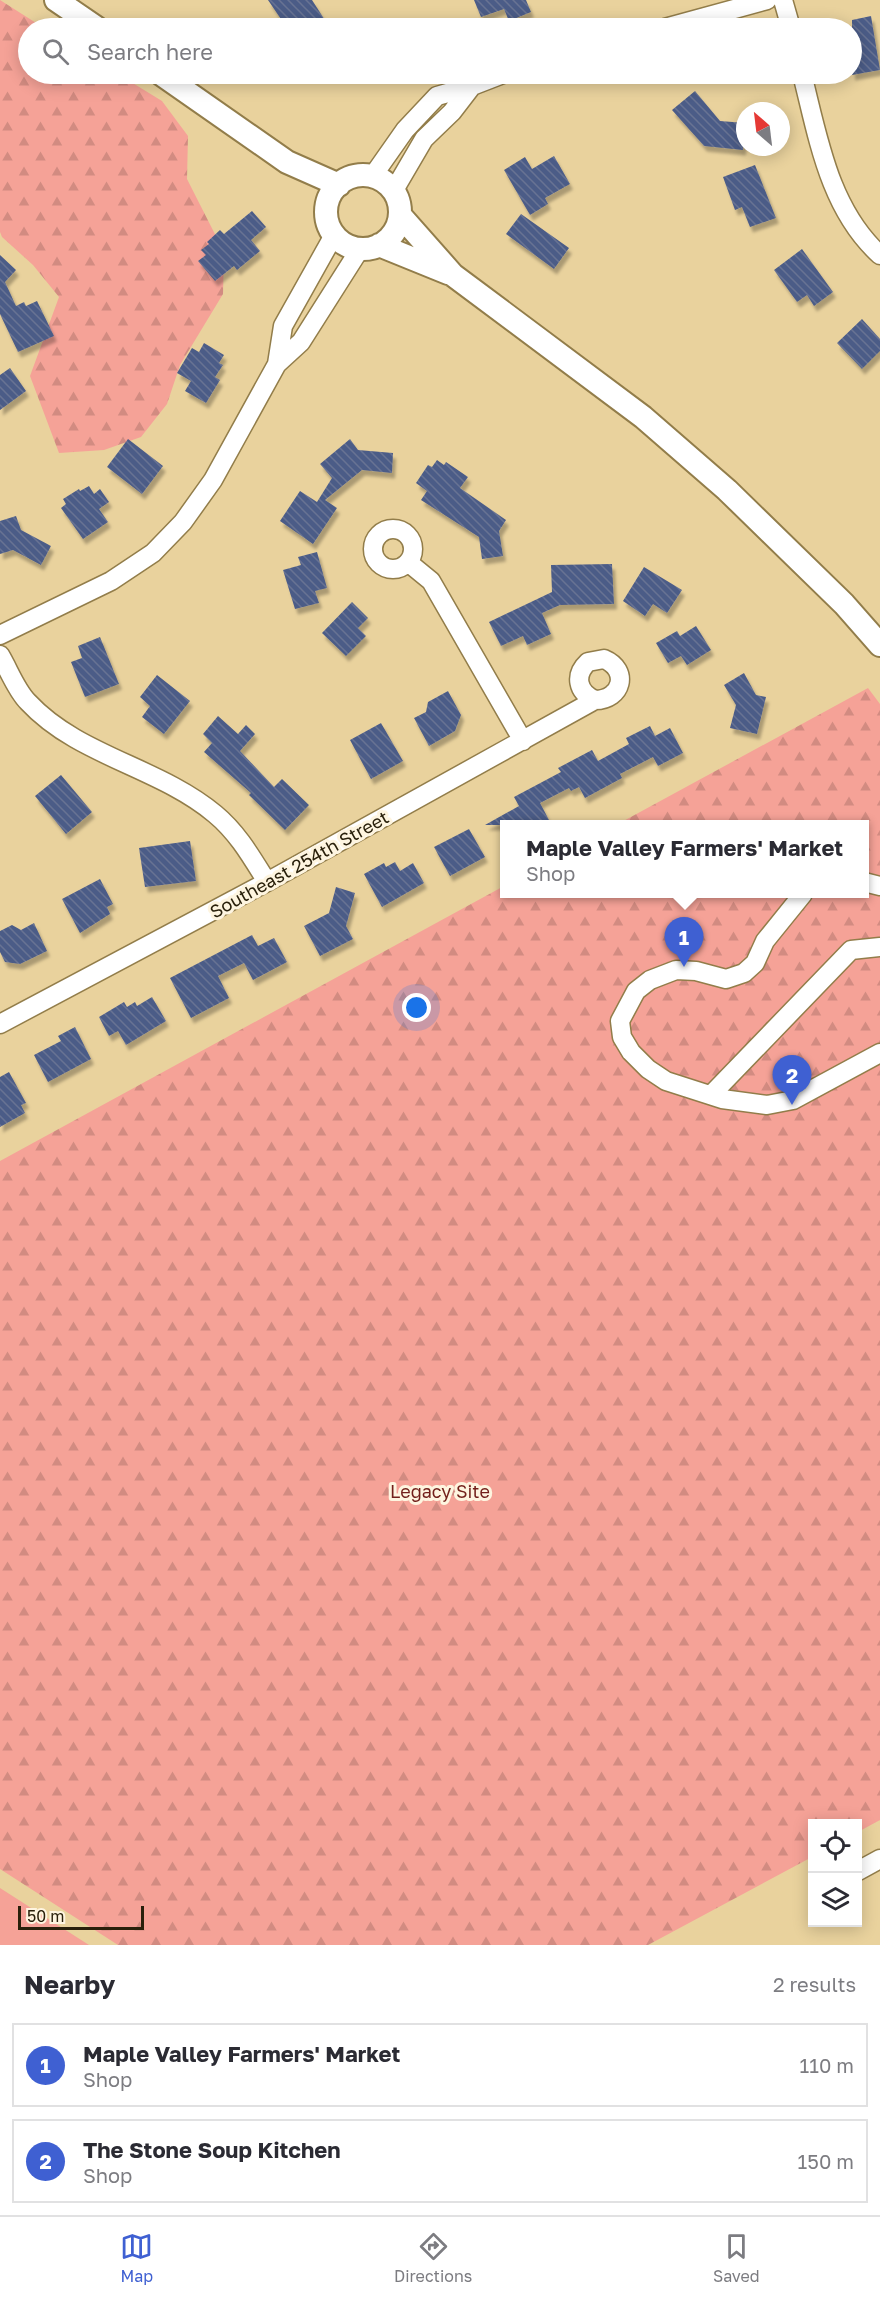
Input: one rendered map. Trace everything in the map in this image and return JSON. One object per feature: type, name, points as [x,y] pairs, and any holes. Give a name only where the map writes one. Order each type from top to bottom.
[{"type":"main road","points":[[57,0],[83,18]]},
{"type":"main road","points":[[175,84],[287,162],[339,184]]},
{"type":"main road","points":[[287,162],[326,210]]},
{"type":"main road","points":[[369,247],[393,232],[400,214],[399,205],[393,192],[384,182],[372,177],[356,176],[339,184],[328,200],[326,210],[334,235],[342,243],[369,247],[453,275]]},
{"type":"main road","points":[[400,214],[453,275],[643,417],[727,490],[844,604],[880,645]]},
{"type":"street","points":[[701,18],[766,0]]},
{"type":"street","points":[[783,0],[788,18]]},
{"type":"street","points":[[372,177],[405,130],[437,96],[477,84]]},
{"type":"street","points":[[804,84],[824,162],[845,212],[880,255]]},
{"type":"street","points":[[393,192],[424,139],[452,112],[472,86]]},
{"type":"street","points":[[277,364],[283,326],[334,235]]},
{"type":"street","points":[[0,635],[111,581],[153,553],[183,522],[213,480],[277,364],[301,342],[369,247]]},
{"type":"street","points":[[409,563],[430,581],[523,741]]},
{"type":"street","points":[[0,656],[26,701],[50,723],[93,747],[163,780],[215,813],[238,836],[267,882]]},
{"type":"street","name":"Southeast 254th Street","points":[[0,1024],[267,882],[595,700]]},
{"type":"street","points":[[800,898],[765,941],[755,963],[744,973],[726,979],[696,971],[676,970],[650,980],[636,991],[620,1021],[622,1037],[631,1052],[648,1069],[666,1081],[722,1100],[767,1105],[793,1100],[880,1053]]},
{"type":"street","points":[[711,1095],[850,950],[880,947]]},
{"type":"street","points":[[862,1869],[880,1859]]},
{"type":"green space","points":[[0,0],[28,18],[18,18],[18,84],[134,84],[162,101],[188,136],[187,179],[224,252],[223,294],[180,365],[167,404],[141,437],[104,450],[59,453],[30,376],[59,297],[33,265],[2,237],[0,232]]},
{"type":"green space","name":"Legacy Site","points":[[868,688],[880,704],[880,1820],[862,1830],[862,1819],[808,1819],[808,1859],[648,1945],[118,1945],[0,1869],[0,1161],[500,888],[500,898],[869,898],[869,820],[625,820]]},
{"type":"green space","points":[[0,1888],[89,1945],[0,1945]]},
{"type":"building","points":[[268,0],[312,0],[324,18],[280,18]]},
{"type":"building","points":[[474,0],[526,0],[531,12],[516,18],[508,18],[504,9],[481,17]]},
{"type":"building","points":[[871,16],[880,70],[862,73],[862,18]]},
{"type":"building","points":[[695,91],[720,121],[736,122],[736,149],[704,146],[672,110]]},
{"type":"building","points":[[554,156],[570,184],[545,198],[548,204],[530,215],[504,170],[525,157],[532,169]]},
{"type":"building","points":[[755,165],[776,218],[750,227],[742,207],[735,210],[723,177]]},
{"type":"building","points":[[252,211],[266,227],[251,240],[260,251],[237,270],[234,266],[215,281],[198,261],[206,255],[201,250],[220,230],[224,234]]},
{"type":"building","points":[[521,214],[569,248],[554,269],[506,234]]},
{"type":"building","points":[[802,249],[833,292],[814,306],[807,295],[797,302],[774,270]]},
{"type":"building","points":[[0,255],[16,270],[5,282],[16,306],[24,302],[26,306],[37,301],[54,336],[18,352],[0,314]]},
{"type":"building","points":[[862,319],[880,339],[880,351],[862,369],[837,343]]},
{"type":"building","points":[[204,343],[224,355],[219,363],[223,365],[215,377],[220,380],[206,403],[185,391],[191,381],[177,373],[192,348],[199,352]]},
{"type":"building","points":[[10,368],[26,391],[0,410],[0,375]]},
{"type":"building","points":[[128,439],[163,466],[142,494],[107,467]]},
{"type":"building","points":[[350,439],[358,450],[393,453],[392,473],[362,470],[325,500],[337,508],[313,544],[280,521],[300,491],[317,502],[332,478],[320,464]]},
{"type":"building","points":[[437,460],[444,465],[446,462],[468,477],[460,488],[506,520],[499,531],[503,556],[482,559],[479,537],[421,500],[427,491],[416,483],[428,465],[432,467]]},
{"type":"building","points":[[89,486],[94,494],[100,489],[109,502],[99,509],[108,522],[83,539],[61,508],[66,504],[63,499]]},
{"type":"building","points":[[16,516],[21,530],[51,546],[41,565],[13,550],[0,554],[0,521]]},
{"type":"building","points":[[317,552],[327,588],[315,591],[319,603],[295,609],[283,570],[301,565],[298,557]]},
{"type":"building","points":[[612,564],[614,604],[560,605],[542,613],[551,634],[527,645],[523,636],[501,646],[489,622],[552,592],[551,565]]},
{"type":"building","points":[[644,567],[682,590],[667,613],[653,604],[645,616],[623,601]]},
{"type":"building","points":[[352,602],[368,618],[358,628],[366,636],[346,656],[322,633]]},
{"type":"building","points":[[696,626],[711,650],[687,665],[681,656],[668,663],[656,643],[677,631],[680,636]]},
{"type":"building","points":[[100,637],[119,684],[85,697],[71,662],[82,658],[78,646]]},
{"type":"building","points":[[744,673],[756,695],[766,697],[757,734],[730,728],[736,705],[724,685]]},
{"type":"building","points":[[157,675],[190,701],[164,734],[142,717],[150,706],[140,697]]},
{"type":"building","points":[[448,691],[461,715],[455,731],[429,746],[414,718],[426,712],[428,702]]},
{"type":"building","points":[[218,716],[238,734],[246,725],[255,734],[240,751],[274,787],[282,779],[309,805],[285,830],[249,795],[251,793],[204,752],[212,743],[203,734]]},
{"type":"building","points":[[381,723],[403,761],[371,779],[350,740]]},
{"type":"building","points":[[650,726],[655,736],[670,728],[683,753],[658,766],[653,757],[620,774],[622,778],[585,798],[579,787],[571,791],[569,788],[540,803],[549,820],[500,820],[500,825],[485,825],[519,806],[514,797],[561,772],[558,768],[592,750],[598,761],[629,744],[626,738]]},
{"type":"building","points":[[61,775],[92,812],[66,834],[35,796]]},
{"type":"building","points":[[469,829],[485,857],[450,876],[434,847]]},
{"type":"building","points":[[190,841],[196,881],[145,887],[139,848]]},
{"type":"building","points":[[395,862],[400,871],[413,863],[424,883],[382,907],[364,874],[384,863],[386,867]]},
{"type":"building","points":[[100,879],[113,904],[107,907],[110,914],[80,933],[62,899]]},
{"type":"building","points":[[336,887],[355,893],[346,926],[353,939],[320,956],[304,926],[329,913]]},
{"type":"building","points":[[34,923],[47,951],[20,964],[5,962],[0,952],[0,931],[12,925],[21,930]]},
{"type":"building","points":[[252,935],[258,946],[274,938],[287,962],[253,980],[244,963],[218,976],[229,998],[191,1018],[170,978]]},
{"type":"building","points":[[152,997],[166,1021],[126,1045],[118,1031],[109,1036],[99,1017],[124,1002],[127,1007],[135,1002],[137,1006]]},
{"type":"building","points":[[75,1027],[91,1059],[48,1082],[34,1055],[61,1041],[58,1036]]},
{"type":"building","points":[[9,1072],[26,1103],[21,1105],[25,1113],[0,1127],[0,1077]]},
{"type":"place","name":"Maple Valley Farmers' Market","points":[[684,967]]},
{"type":"place","name":"The Stone Soup Kitchen","points":[[792,1105]]}]
